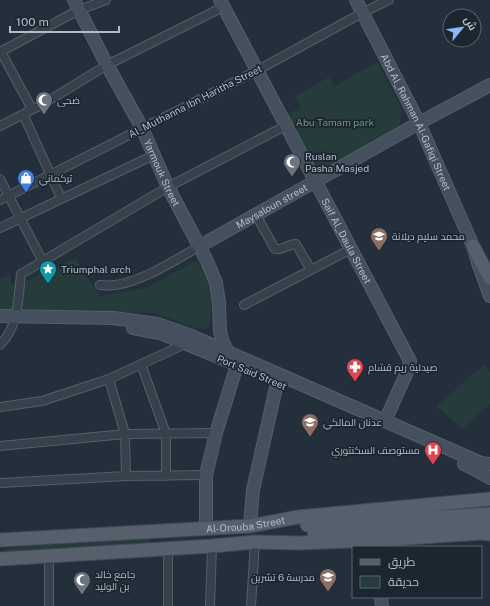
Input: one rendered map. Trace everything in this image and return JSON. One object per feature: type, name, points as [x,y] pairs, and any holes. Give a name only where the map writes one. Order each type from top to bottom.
[{"type":"main road","name":"Abd Al_Rahman Al-Gafiqi Street","points":[[356,0],[419,123],[473,246],[490,296]]},
{"type":"main road","name":"Saif Al_Daula Street","points":[[221,4],[410,361],[407,372],[385,421]]},
{"type":"main road","name":"Yarmouk Street","points":[[77,5],[107,65],[142,128],[168,187],[200,246],[216,283],[219,303],[220,331],[223,343],[229,353]]},
{"type":"main road","name":"Maysaloun street","points":[[200,246],[419,123],[490,85]]},
{"type":"main road","points":[[473,246],[490,278]]},
{"type":"main road","name":"Port Said Street","points":[[0,316],[100,318],[135,328],[160,333],[237,365],[474,469],[490,478]]},
{"type":"main road","points":[[100,318],[158,324],[189,335],[481,463],[490,464]]},
{"type":"main road","points":[[206,528],[206,475],[216,433],[237,365]]},
{"type":"main road","points":[[277,383],[253,490],[250,526],[454,521],[490,524]]},
{"type":"main road","name":"Al-Orouba Street","points":[[0,540],[250,526],[298,517],[490,499]]},
{"type":"main road","points":[[255,542],[299,534],[454,521],[490,514]]},
{"type":"main road","name":"Al-Orouba Street","points":[[0,559],[255,542],[378,544],[481,533],[490,534]]},
{"type":"street","points":[[32,109],[0,52],[77,5],[106,0]]},
{"type":"street","name":"Al_Muthanna Ibn Haritha Street","points":[[0,200],[256,71],[362,13],[389,0]]},
{"type":"street","points":[[0,126],[107,65],[221,4]]},
{"type":"street","points":[[23,114],[61,198]]},
{"type":"street","points":[[0,345],[12,330],[16,317],[21,274],[42,260],[168,187],[285,126]]},
{"type":"street","points":[[0,228],[154,155]]},
{"type":"street","points":[[0,179],[42,260]]},
{"type":"street","points":[[256,215],[275,249],[278,250],[296,244],[311,270]]},
{"type":"street","points":[[100,285],[115,285],[134,280],[200,246]]},
{"type":"street","points":[[244,305],[351,249]]},
{"type":"street","points":[[0,407],[42,401],[108,379],[185,344]]},
{"type":"street","points":[[142,364],[166,434],[166,476]]},
{"type":"street","points":[[108,379],[125,434],[126,476]]},
{"type":"street","points":[[0,446],[125,434],[216,433]]},
{"type":"street","points":[[0,483],[126,476],[206,475]]},
{"type":"street","points":[[251,606],[255,542]]},
{"type":"street","points":[[210,606],[212,546]]},
{"type":"street","points":[[168,549],[168,606]]},
{"type":"street","points":[[49,556],[49,606]]},
{"type":"green space","name":"Abu Tamam park","points":[[377,62],[402,109],[399,128],[327,169],[313,164],[286,115],[301,107],[295,96],[329,77],[334,86]]},
{"type":"green space","points":[[75,258],[100,296],[146,288],[197,260],[208,283],[212,303],[210,326],[205,329],[195,328],[155,313],[0,312],[0,279],[10,274],[11,284],[31,279]]},
{"type":"green space","points":[[484,364],[490,372],[490,404],[462,429],[437,406]]},
{"type":"green space","points":[[148,536],[151,540],[149,544],[3,553],[3,550],[6,548]]},
{"type":"place","name":"ضحى","points":[[44,115]]},
{"type":"place","name":"Ruslan Pasha Masjed","points":[[292,177]]},
{"type":"place","name":"تركماني","points":[[26,193]]},
{"type":"place","name":"محمد سليم ديلانة","points":[[379,251]]},
{"type":"place","name":"Triumphal arch","points":[[48,284]]},
{"type":"place","name":"صيدلية ريم قسّام","points":[[355,382]]},
{"type":"place","name":"عدنان المالكي","points":[[310,437]]},
{"type":"place","name":"مستوصف السكنتوري","points":[[433,465]]},
{"type":"place","name":"مدرسة 6 تشرين","points":[[328,592]]},
{"type":"place","name":"جامع خالد بن الوليد","points":[[82,595]]}]
